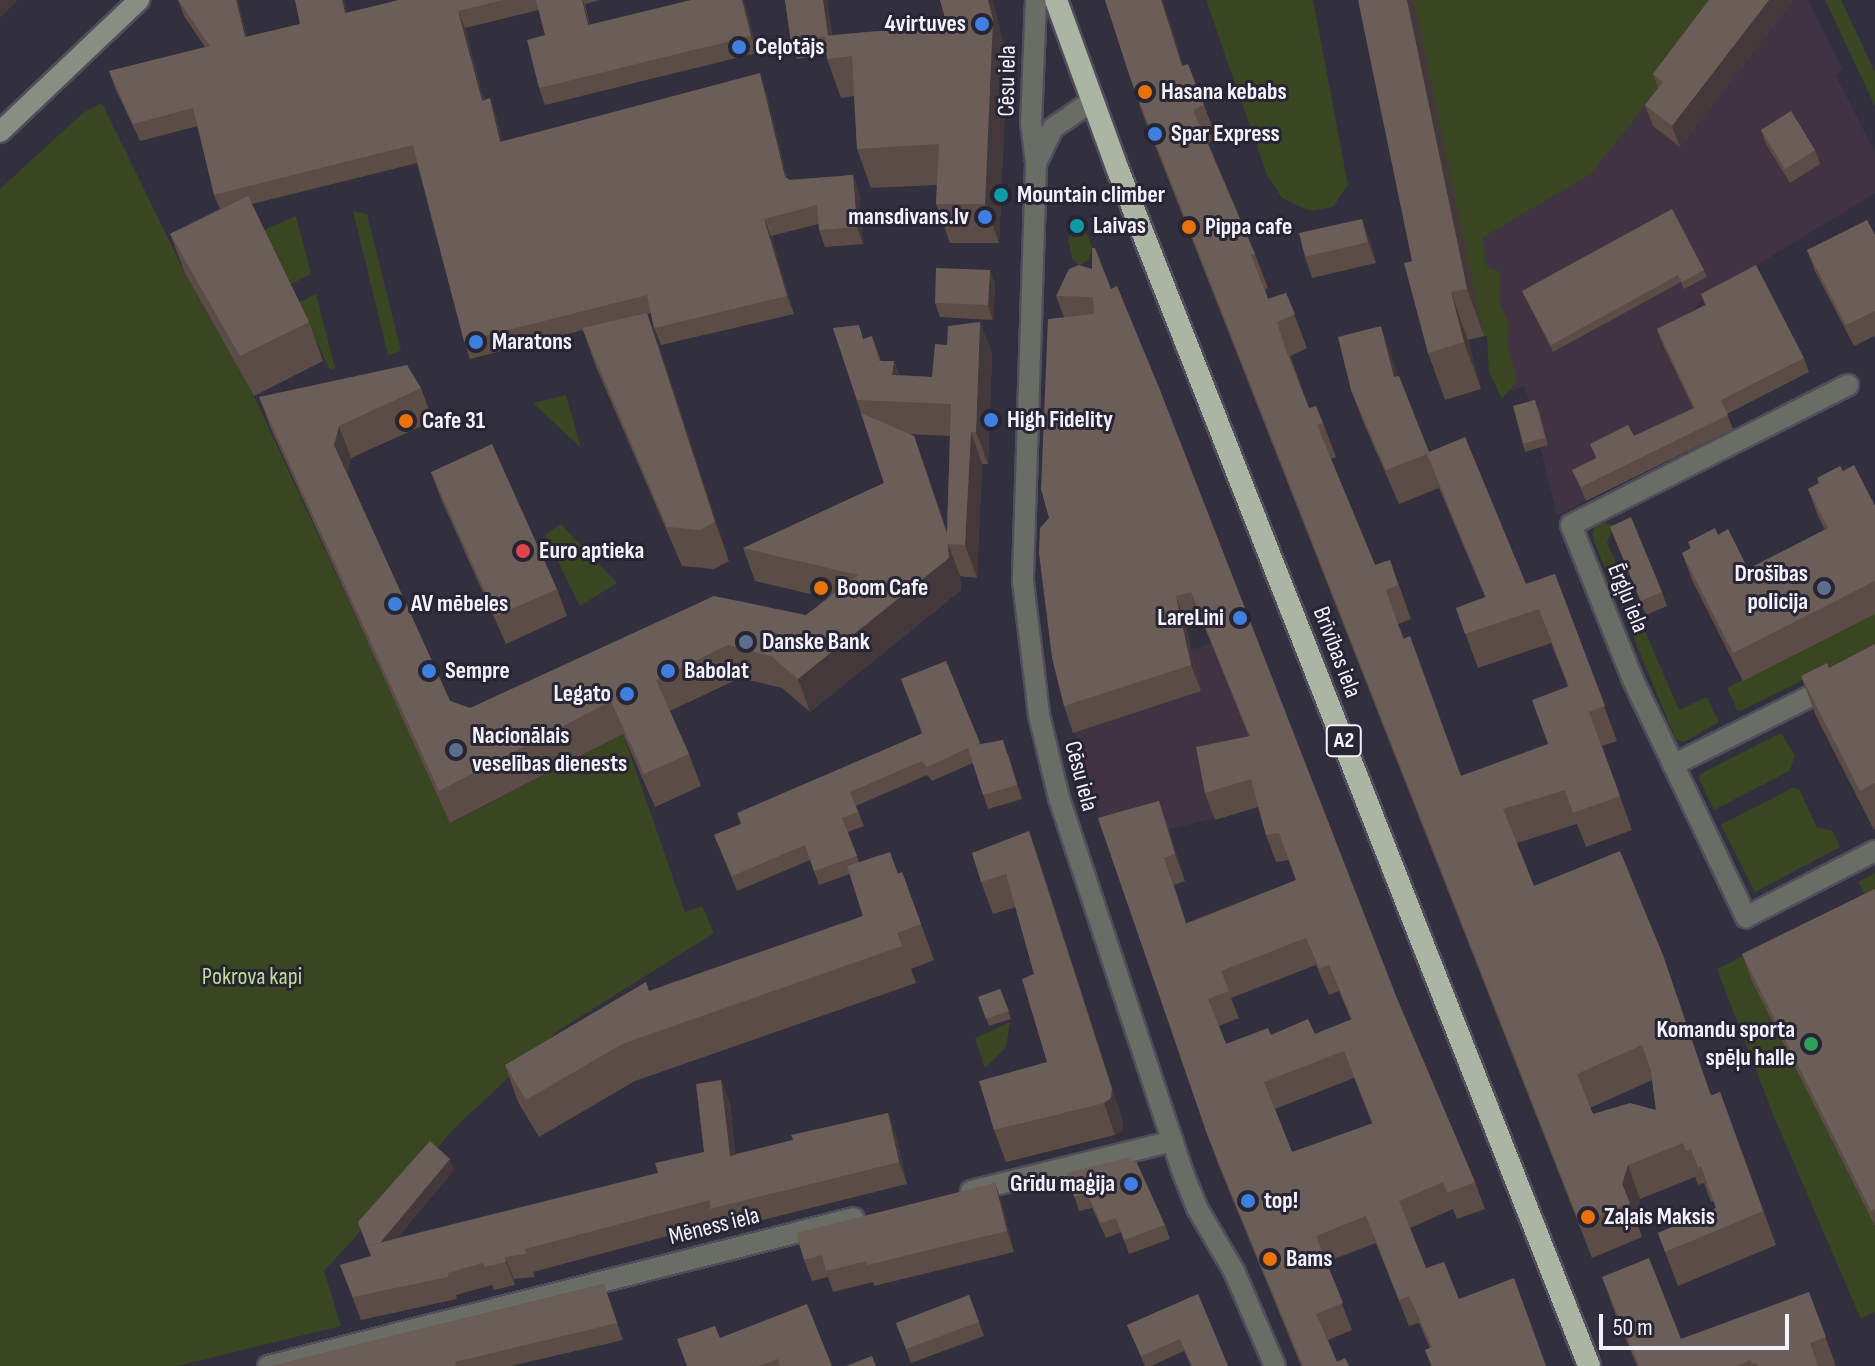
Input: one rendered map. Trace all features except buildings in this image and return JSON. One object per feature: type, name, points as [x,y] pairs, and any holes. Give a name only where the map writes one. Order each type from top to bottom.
[{"type":"highway","name":"Brīvības iela","points":[[1056,0],[1092,101],[1589,1366]]},
{"type":"main road","points":[[0,132],[139,0]]},
{"type":"street","name":"Cēsu iela","points":[[1036,0],[1031,122],[1036,163],[1023,582],[1028,652],[1059,798],[1173,1141],[1197,1208],[1234,1271],[1275,1366]]},
{"type":"street","name":"Cēsu iela","points":[[1036,163],[1053,128],[1092,101]]},
{"type":"street","name":"Ērgļu iela","points":[[1673,765],[1633,680],[1571,525],[1848,385]]},
{"type":"street","points":[[1875,664],[1673,765],[1746,917],[1875,851]]},
{"type":"street","points":[[943,1197],[1173,1141]]},
{"type":"street","name":"Mēness iela","points":[[268,1366],[867,1216]]},
{"type":"shaded area","points":[[1729,0],[1808,0],[1842,68],[1836,76],[1875,153],[1875,193],[1705,297],[1681,324],[1700,422],[1578,484],[1586,501],[1557,516],[1525,386],[1509,391],[1482,238],[1591,174]]},
{"type":"shaded area","points":[[1253,630],[1258,807],[1108,845],[1062,685],[1144,665]]},
{"type":"green space","points":[[1206,0],[1313,0],[1348,185],[1333,207],[1310,211],[1282,198],[1267,175]]},
{"type":"green space","points":[[1414,0],[1729,0],[1591,174],[1482,238],[1487,267],[1500,272],[1500,305],[1510,325],[1507,342],[1517,381],[1502,399],[1489,372],[1487,336],[1484,336]]},
{"type":"green space","points":[[1825,0],[1841,0],[1875,72],[1875,106]]},
{"type":"green space","name":"Pokrova kapi","points":[[102,103],[185,273],[254,396],[451,823],[623,734],[685,912],[702,906],[714,933],[559,1030],[458,1125],[324,1271],[341,1326],[177,1366],[0,1366],[0,189],[83,113]]},
{"type":"green space","points":[[353,211],[367,214],[401,351],[388,355]]},
{"type":"green space","points":[[296,216],[311,274],[289,285],[262,231]]},
{"type":"green space","points":[[1075,223],[1085,228],[1092,247],[1089,260],[1079,265],[1072,258],[1068,239]]},
{"type":"green space","points":[[316,294],[335,368],[330,370],[298,303]]},
{"type":"green space","points":[[566,395],[581,448],[533,403]]},
{"type":"green space","points":[[1604,523],[1615,525],[1607,542],[1679,710],[1707,697],[1719,722],[1684,742],[1676,740],[1592,536],[1595,527]]},
{"type":"green space","points":[[561,524],[617,583],[580,606],[545,535]]},
{"type":"green space","points":[[1875,612],[1875,645],[1738,712],[1727,688]]},
{"type":"green space","points":[[1781,733],[1795,756],[1789,771],[1714,810],[1699,779],[1700,774]]},
{"type":"green space","points":[[1792,788],[1799,789],[1817,827],[1833,831],[1840,847],[1755,892],[1721,825]]},
{"type":"green space","name":"Komandu sporta spēļu halle","points":[[1875,873],[1875,1312],[1861,1319],[1775,1119],[1717,969],[1866,897],[1858,882]]},
{"type":"green space","points":[[1010,1022],[1006,1047],[985,1068],[975,1038]]},
{"type":"place","name":"4virtuves","points":[[982,24]]},
{"type":"place","name":"Ceļotājs","points":[[739,47]]},
{"type":"place","name":"Hasana kebabs","points":[[1145,92]]},
{"type":"place","name":"Spar Express","points":[[1155,134]]},
{"type":"place","name":"Mountain climber","points":[[1001,195]]},
{"type":"place","name":"mansdivans.lv","points":[[985,217]]},
{"type":"place","name":"Laivas","points":[[1077,226]]},
{"type":"place","name":"Pippa cafe","points":[[1189,227]]},
{"type":"place","name":"Maratons","points":[[476,342]]},
{"type":"place","name":"High Fidelity","points":[[991,420]]},
{"type":"place","name":"Cafe 31","points":[[406,421]]},
{"type":"place","name":"Euro aptieka","points":[[523,551]]},
{"type":"place","name":"Boom Cafe","points":[[821,588]]},
{"type":"place","name":"Drošības policija","points":[[1824,588]]},
{"type":"place","name":"AV mēbeles","points":[[395,604]]},
{"type":"place","name":"LareLini","points":[[1240,618]]},
{"type":"place","name":"Danske Bank","points":[[746,642]]},
{"type":"place","name":"Sempre","points":[[429,671]]},
{"type":"place","name":"Babolat","points":[[668,671]]},
{"type":"place","name":"Legato","points":[[627,694]]},
{"type":"place","name":"Nacionālais veselības dienests","points":[[456,750]]},
{"type":"place","name":"Komandu sporta spēļu halle","points":[[1811,1044]]},
{"type":"place","name":"Grīdu maģija","points":[[1131,1184]]},
{"type":"place","name":"top!","points":[[1248,1201]]},
{"type":"place","name":"Zaļais Maksis","points":[[1588,1217]]},
{"type":"place","name":"Bams","points":[[1270,1259]]}]
